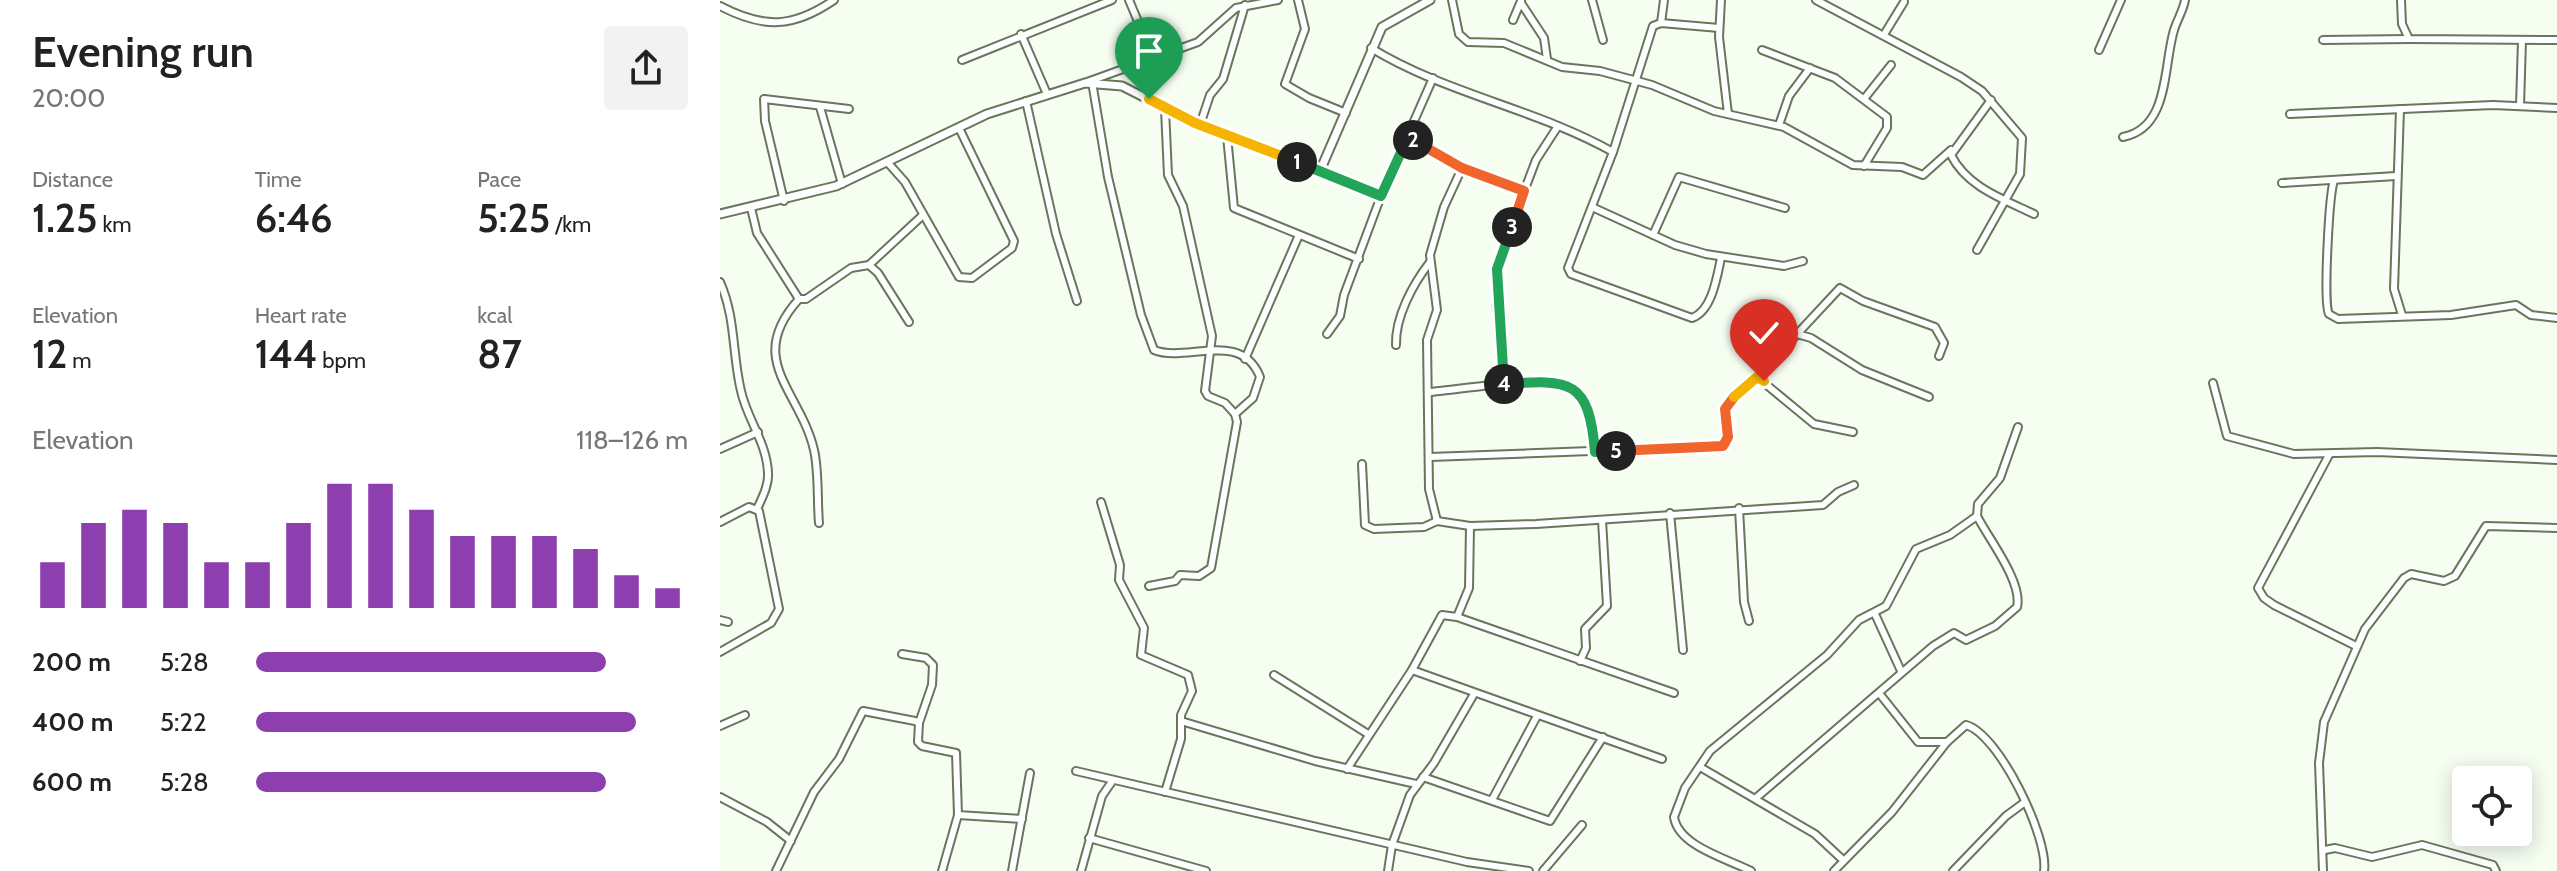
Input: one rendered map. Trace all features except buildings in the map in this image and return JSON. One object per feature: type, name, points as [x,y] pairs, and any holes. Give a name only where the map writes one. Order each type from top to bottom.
[{"type":"street","points":[[720,6],[753,21],[769,23],[805,18],[834,0]]},
{"type":"street","points":[[962,60],[1112,0]]},
{"type":"street","points":[[1129,0],[1153,57]]},
{"type":"street","points":[[720,214],[784,201],[842,184],[959,128],[1026,101],[1088,83],[1198,42],[1229,12],[1245,5],[1278,0]]},
{"type":"street","points":[[1298,0],[1305,29],[1285,84],[1346,113]]},
{"type":"street","points":[[1320,171],[1371,48],[1386,23],[1430,0]]},
{"type":"street","points":[[1452,0],[1464,40],[1504,43],[1562,67],[1635,81],[1675,92],[1728,114],[1779,125],[1853,165],[1902,167],[1925,174],[1951,150],[1991,100]]},
{"type":"street","points":[[1592,0],[1603,40]]},
{"type":"street","points":[[1661,23],[1664,0]]},
{"type":"street","points":[[1721,0],[1719,28],[1728,114]]},
{"type":"street","points":[[1816,0],[1885,33],[1961,77],[1991,100],[2024,144],[2020,174],[1977,250]]},
{"type":"street","points":[[2099,50],[2121,0]]},
{"type":"street","points":[[2123,137],[2140,134],[2149,123],[2167,78],[2173,31],[2185,0]]},
{"type":"street","points":[[2401,0],[2404,31],[2409,39]]},
{"type":"street","points":[[1521,2],[1544,38],[1547,59]]},
{"type":"street","points":[[1513,20],[1521,2]]},
{"type":"street","points":[[1885,33],[1904,2]]},
{"type":"street","points":[[1200,125],[1211,91],[1223,79],[1245,5]]},
{"type":"street","points":[[1719,28],[1661,23],[1653,26],[1613,152],[1570,255],[1568,268],[1571,274],[1692,318],[1701,314],[1708,301],[1721,258]]},
{"type":"street","points":[[1021,34],[1047,94]]},
{"type":"street","points":[[2323,40],[2557,40]]},
{"type":"street","points":[[2520,106],[2522,40]]},
{"type":"street","points":[[1371,48],[1433,78],[1558,126],[1613,152]]},
{"type":"street","points":[[1762,50],[1835,78],[1889,121],[1864,166]]},
{"type":"street","points":[[1864,99],[1891,65]]},
{"type":"street","points":[[1779,125],[1789,96],[1810,68]]},
{"type":"street","points":[[1327,334],[1340,316],[1344,295],[1381,196],[1433,78]]},
{"type":"street","points":[[1088,83],[1122,86],[1200,125],[1381,196]]},
{"type":"street","points":[[1088,83],[1141,315],[1154,350],[1171,353],[1211,348],[1245,359],[1260,377],[1253,398],[1235,414]]},
{"type":"street","points":[[784,201],[765,121],[764,99],[849,109]]},
{"type":"street","points":[[1026,101],[1056,234],[1077,301]]},
{"type":"street","points":[[2290,114],[2520,106],[2557,108]]},
{"type":"street","points":[[820,107],[842,184]]},
{"type":"street","points":[[1149,586],[1175,581],[1180,575],[1199,576],[1211,568],[1234,448],[1235,414],[1225,403],[1206,394],[1211,348],[1207,312],[1183,206],[1168,175],[1165,109]]},
{"type":"street","points":[[2400,109],[2394,289],[2402,315]]},
{"type":"street","points":[[1504,384],[1497,269],[1541,150],[1558,126]]},
{"type":"street","points":[[889,164],[905,182],[962,280],[972,278],[1014,244],[959,128]]},
{"type":"street","points":[[1227,136],[1234,208],[1359,259]]},
{"type":"street","points":[[1408,137],[1462,168],[1524,191]]},
{"type":"street","points":[[1951,150],[1954,161],[1971,179],[2034,214]]},
{"type":"street","points":[[1396,345],[1397,328],[1414,287],[1430,262],[1444,207],[1462,168]]},
{"type":"street","points":[[1653,235],[1681,176],[1785,208]]},
{"type":"street","points":[[2282,183],[2396,176]]},
{"type":"street","points":[[2334,180],[2329,215],[2326,308],[2338,319],[2451,315],[2516,305],[2531,315],[2557,318]]},
{"type":"street","points":[[1592,207],[1653,235],[1721,258],[1790,267],[1803,261]]},
{"type":"street","points":[[751,208],[757,233],[799,299]]},
{"type":"street","points":[[819,523],[813,447],[790,400],[775,354],[783,317],[799,299],[806,299],[851,268],[869,265],[923,215]]},
{"type":"street","points":[[1245,359],[1299,235]]},
{"type":"street","points":[[1430,262],[1437,310],[1428,334],[1429,489],[1437,521]]},
{"type":"street","points":[[869,265],[878,273],[909,322]]},
{"type":"street","points":[[720,282],[730,308],[741,394],[758,432],[768,473],[757,509]]},
{"type":"street","points":[[1430,457],[1723,446],[1728,437],[1726,407],[1835,290],[1844,288],[1863,301],[1935,327],[1944,343],[1939,356]]},
{"type":"street","points":[[1797,334],[1811,338],[1862,370],[1929,397]]},
{"type":"street","points":[[1757,377],[1814,424],[1853,432]]},
{"type":"street","points":[[1429,392],[1504,384],[1558,383],[1572,387],[1592,419],[1595,452]]},
{"type":"street","points":[[2213,383],[2227,436],[2294,454],[2377,452],[2557,460]]},
{"type":"street","points":[[1756,798],[1901,671],[1952,633],[1966,640],[1983,633],[2017,607],[2018,595],[2003,560],[1977,516],[1978,504],[2000,478],[2018,427]]},
{"type":"street","points":[[720,449],[758,432]]},
{"type":"street","points":[[2329,455],[2258,588],[2264,598],[2274,605],[2356,646]]},
{"type":"street","points":[[1362,464],[1366,527],[1406,529],[1437,521],[1470,526],[1602,520],[1670,513],[1717,514],[1739,508],[1826,504],[1838,492],[1854,485]]},
{"type":"street","points":[[1101,502],[1120,565],[1119,580],[1126,599],[1144,628],[1141,655],[1188,675],[1192,681],[1181,721],[1181,739],[1165,792]]},
{"type":"street","points":[[720,522],[749,507],[757,509],[762,517],[778,614],[771,623],[720,652]]},
{"type":"street","points":[[1739,508],[1744,602],[1749,621]]},
{"type":"street","points":[[1670,513],[1683,650]]},
{"type":"street","points":[[1751,871],[1688,839],[1675,823],[1676,810],[1685,788],[1728,734],[1827,655],[1859,620],[1875,614],[1890,602],[1916,549],[1950,535],[1977,516]]},
{"type":"street","points":[[1580,661],[1586,648],[1585,629],[1607,606],[1602,520]]},
{"type":"street","points":[[1457,617],[1469,588],[1470,526]]},
{"type":"street","points":[[2323,871],[2325,850],[2319,763],[2321,732],[2356,646],[2404,578],[2411,574],[2444,581],[2455,576],[2486,526],[2557,528]]},
{"type":"street","points":[[1875,614],[1901,671]]},
{"type":"street","points":[[1347,769],[1412,670],[1440,616],[1457,617],[1674,693]]},
{"type":"street","points":[[902,654],[926,658],[933,665],[932,685],[919,723],[918,742],[922,746],[956,753],[958,815],[942,871]]},
{"type":"street","points":[[1412,670],[1662,759]]},
{"type":"street","points":[[1274,675],[1368,734]]},
{"type":"street","points":[[1879,693],[1918,742],[1947,742]]},
{"type":"street","points":[[1388,871],[1392,845],[1416,784],[1474,694]]},
{"type":"street","points":[[776,871],[861,712],[919,723]]},
{"type":"street","points":[[720,726],[745,715]]},
{"type":"street","points":[[1492,800],[1537,716]]},
{"type":"street","points":[[1181,721],[1347,769],[1416,784]]},
{"type":"street","points":[[1834,871],[1892,812],[1947,742],[1966,725],[1979,733],[2002,760],[2025,802],[2044,856],[2044,871]]},
{"type":"street","points":[[1423,777],[1553,820],[1603,737]]},
{"type":"street","points":[[1700,767],[1823,840],[1843,860]]},
{"type":"street","points":[[1076,771],[1392,845],[1529,871]]},
{"type":"street","points":[[1012,871],[1030,773]]},
{"type":"street","points":[[1081,871],[1103,792],[1113,780]]},
{"type":"street","points":[[720,797],[767,822],[791,841]]},
{"type":"street","points":[[1953,871],[2006,816],[2025,802]]},
{"type":"street","points":[[958,815],[1022,819]]},
{"type":"street","points":[[1543,871],[1582,825]]},
{"type":"street","points":[[1089,838],[1206,871]]},
{"type":"street","points":[[2325,850],[2335,848],[2372,857],[2422,845],[2493,865],[2496,871]]},
{"type":"route","points":[[1149,99],[1195,123],[1381,196],[1408,137],[1462,168],[1524,191],[1509,239],[1497,262],[1496,302],[1500,318],[1504,384],[1538,382],[1572,387],[1592,419],[1595,452],[1723,446],[1728,437],[1725,412],[1728,402],[1757,377],[1764,381]]}]
